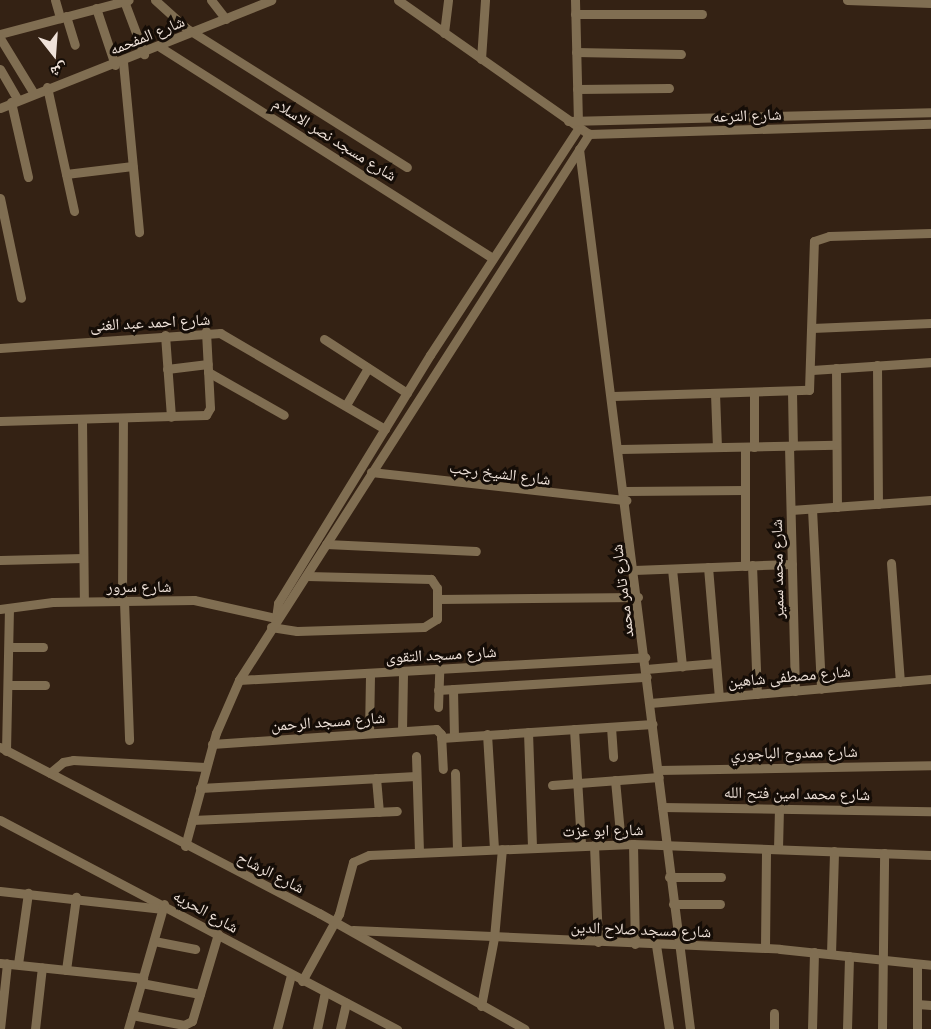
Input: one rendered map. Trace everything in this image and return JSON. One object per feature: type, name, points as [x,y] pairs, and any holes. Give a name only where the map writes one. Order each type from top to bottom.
[{"type":"street","points":[[55,0],[75,45]]},
{"type":"street","points":[[155,0],[193,33],[407,167]]},
{"type":"street","points":[[211,0],[226,19]]},
{"type":"street","points":[[444,33],[448,0]]},
{"type":"street","points":[[481,59],[484,0]]},
{"type":"street","points":[[276,618],[278,603],[574,125],[577,89],[575,0]]},
{"type":"street","points":[[846,0],[931,3]]},
{"type":"street","points":[[33,92],[0,36],[98,5],[126,1],[144,54]]},
{"type":"street","name":"شارع المفحمه","points":[[0,108],[33,92],[144,54],[265,1]]},
{"type":"street","name":"شارع الترعه","points":[[403,2],[589,134],[931,124]]},
{"type":"street","points":[[98,5],[119,63],[139,232]]},
{"type":"street","points":[[575,14],[702,14]]},
{"type":"street","name":"شارع مسجد نصر الاسلام","points":[[160,47],[493,258]]},
{"type":"street","points":[[576,52],[681,54]]},
{"type":"street","points":[[0,69],[14,100],[28,177]]},
{"type":"street","points":[[47,87],[74,211]]},
{"type":"street","points":[[577,89],[669,88]]},
{"type":"street","name":"شارع الترعه","points":[[574,125],[931,112]]},
{"type":"street","points":[[185,846],[212,744],[239,680],[276,618],[289,607],[371,472],[589,134]]},
{"type":"street","name":"شارع تامر محمد","points":[[579,149],[620,449],[669,877],[690,1029]]},
{"type":"street","points":[[66,174],[133,166]]},
{"type":"street","points":[[0,198],[21,298]]},
{"type":"street","points":[[613,396],[810,389],[812,248],[817,238],[931,233]]},
{"type":"street","points":[[812,328],[931,323]]},
{"type":"street","points":[[0,421],[207,414],[206,331]]},
{"type":"street","name":"شارع احمد عبد الغنى","points":[[0,348],[206,331],[230,337],[385,429]]},
{"type":"street","points":[[165,334],[171,417]]},
{"type":"street","points":[[324,339],[407,393]]},
{"type":"street","points":[[812,370],[931,362]]},
{"type":"street","points":[[877,365],[878,504]]},
{"type":"street","points":[[167,369],[208,368],[284,415]]},
{"type":"street","points":[[346,405],[368,368]]},
{"type":"street","points":[[836,368],[837,507]]},
{"type":"street","name":"شارع محمد سمير","points":[[792,391],[791,510],[795,691]]},
{"type":"street","points":[[754,392],[745,490],[757,694]]},
{"type":"street","points":[[715,393],[717,447]]},
{"type":"street","points":[[123,418],[123,601],[129,740]]},
{"type":"street","points":[[82,419],[84,601]]},
{"type":"street","points":[[620,449],[836,445]]},
{"type":"street","name":"شارع الشيخ رجب","points":[[371,472],[625,496],[745,490]]},
{"type":"street","points":[[791,510],[931,500]]},
{"type":"street","points":[[812,509],[821,688]]},
{"type":"street","points":[[326,544],[476,551]]},
{"type":"street","points":[[0,560],[83,558]]},
{"type":"street","points":[[891,563],[900,682]]},
{"type":"street","points":[[634,570],[792,564]]},
{"type":"street","points":[[708,567],[718,697]]},
{"type":"street","points":[[672,569],[681,666]]},
{"type":"street","points":[[271,627],[297,631],[432,625],[437,619],[438,598],[434,581],[307,576]]},
{"type":"street","points":[[438,598],[638,597]]},
{"type":"street","name":"شارع سرور","points":[[5,608],[84,601],[206,601],[276,618]]},
{"type":"street","points":[[3,749],[9,685],[9,647],[5,608]]},
{"type":"street","points":[[9,647],[43,647]]},
{"type":"street","name":"شارع مسجد التقوى","points":[[239,680],[645,657]]},
{"type":"street","points":[[438,690],[647,673],[681,666],[716,663]]},
{"type":"street","points":[[438,707],[439,669]]},
{"type":"street","points":[[402,731],[403,671]]},
{"type":"street","points":[[369,673],[369,733]]},
{"type":"street","name":"شارع مصطفى شاهين","points":[[650,703],[931,679]]},
{"type":"street","points":[[9,685],[45,685]]},
{"type":"street","points":[[453,689],[454,737]]},
{"type":"street","points":[[443,769],[441,738],[653,724]]},
{"type":"street","points":[[611,727],[613,757]]},
{"type":"street","name":"شارع مسجد الرحمن","points":[[212,744],[434,729],[441,738]]},
{"type":"street","points":[[574,729],[581,845]]},
{"type":"street","points":[[528,732],[532,847]]},
{"type":"street","points":[[481,1006],[494,938],[498,849],[487,734]]},
{"type":"street","name":"شارع الرشاح","points":[[3,749],[185,846],[334,921],[525,1029]]},
{"type":"street","points":[[416,756],[419,852]]},
{"type":"street","points":[[50,773],[63,762],[73,760],[205,767]]},
{"type":"street","name":"شارع ممدوح الباجوري","points":[[552,785],[615,780],[658,773],[931,765]]},
{"type":"street","points":[[455,774],[457,851]]},
{"type":"street","points":[[200,788],[416,776]]},
{"type":"street","points":[[376,778],[379,812]]},
{"type":"street","points":[[615,780],[621,844]]},
{"type":"street","name":"شارع محمد امين فتح الله","points":[[662,807],[931,811]]},
{"type":"street","points":[[778,849],[779,808]]},
{"type":"street","points":[[192,820],[397,811]]},
{"type":"street","name":"شارع الحريه","points":[[0,820],[218,934],[291,975],[304,977],[325,993],[346,1003],[378,1024],[397,1029]]},
{"type":"street","name":"شارع ابو عزت","points":[[304,977],[345,899],[351,868],[358,857],[419,852],[621,844],[931,855]]},
{"type":"street","points":[[633,844],[635,944]]},
{"type":"street","points":[[594,845],[598,942]]},
{"type":"street","points":[[765,948],[766,849]]},
{"type":"street","points":[[831,954],[834,852]]},
{"type":"street","points":[[882,1029],[884,854]]},
{"type":"street","points":[[669,877],[721,877]]},
{"type":"street","points":[[0,891],[164,906],[128,1029]]},
{"type":"street","points":[[18,964],[28,893]]},
{"type":"street","points":[[66,970],[76,897]]},
{"type":"street","points":[[673,904],[720,904]]},
{"type":"street","name":"شارع مسجد صلاح الدين","points":[[350,930],[765,948],[931,965]]},
{"type":"street","points":[[132,1015],[189,1023],[218,934]]},
{"type":"street","points":[[154,941],[195,949]]},
{"type":"street","points":[[656,945],[669,1029]]},
{"type":"street","points":[[812,1029],[814,952]]},
{"type":"street","points":[[847,1029],[849,956]]},
{"type":"street","points":[[0,1029],[3,963],[142,981],[200,994]]},
{"type":"street","points":[[917,964],[917,1029]]},
{"type":"street","points":[[35,1029],[42,967]]},
{"type":"street","points":[[277,1029],[291,975]]},
{"type":"street","points":[[317,1029],[325,993]]},
{"type":"street","points":[[340,1029],[346,1003]]},
{"type":"street","points":[[917,1004],[931,1005]]},
{"type":"street","points":[[774,1013],[774,1029]]}]
